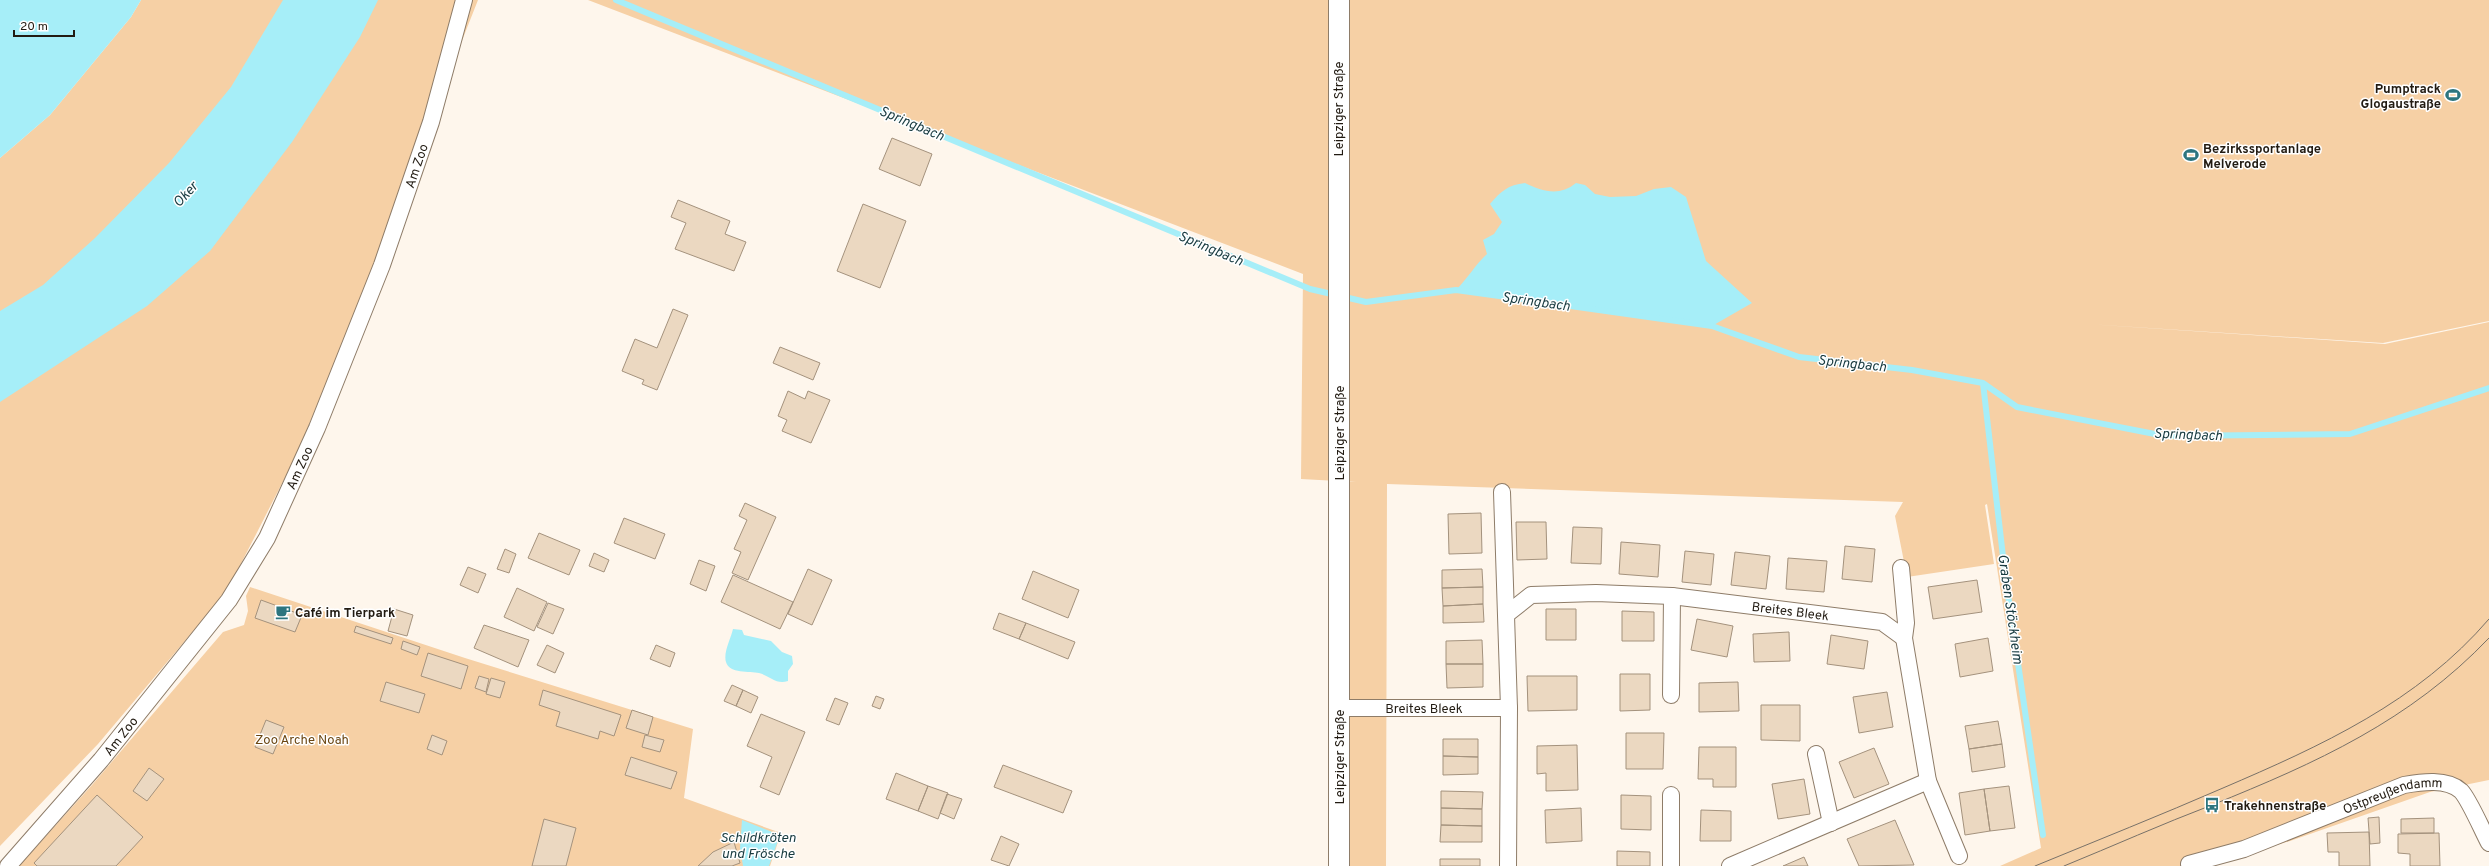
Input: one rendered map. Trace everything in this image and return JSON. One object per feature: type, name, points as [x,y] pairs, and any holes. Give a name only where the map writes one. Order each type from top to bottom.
[{"type":"street","name":"Am Zoo","points":[[8,866],[101,760],[229,600],[267,538],[317,428],[382,265],[431,122],[464,0]]},
{"type":"street","name":"Leipziger Straße","points":[[1339,0],[1339,866]]},
{"type":"street","points":[[1502,492],[1509,708],[1508,866]]},
{"type":"street","points":[[1901,568],[1906,623],[1904,638],[1928,781],[1959,856]]},
{"type":"street","name":"Breites Bleek","points":[[1507,614],[1531,595],[1596,593],[1672,596],[1882,622],[1904,638]]},
{"type":"street","points":[[1671,695],[1672,596]]},
{"type":"street","name":"Breites Bleek","points":[[1339,708],[1509,708]]},
{"type":"street","points":[[1816,754],[1831,823]]},
{"type":"street","points":[[1730,866],[1928,781]]},
{"type":"street","name":"Ostpreußendamm","points":[[2189,864],[2244,849],[2404,786],[2424,781],[2444,784],[2461,791],[2489,843]]},
{"type":"street","points":[[1670,795],[1671,866]]},
{"type":"green space","points":[[141,0],[478,0],[358,305],[297,454],[227,591],[98,744],[0,846],[0,158],[50,115],[131,17]]},
{"type":"green space","points":[[588,0],[2489,0],[2489,321],[2383,343],[2087,324],[2385,344],[2489,322],[2489,780],[2430,792],[2290,841],[2208,866],[2000,866],[2041,848],[1987,504],[1985,505],[1994,564],[1907,577],[1895,516],[1903,502],[1387,484],[1386,866],[1343,866],[1344,482],[1356,482],[1301,479],[1303,274]]},
{"type":"green space","name":"Zoo Arche Noah","points":[[250,587],[465,658],[693,729],[684,798],[781,833],[770,866],[19,866],[92,785],[223,632],[244,625],[248,611],[246,596]]},
{"type":"water","points":[[0,0],[141,0],[131,17],[50,115],[0,158]]},
{"type":"water","name":"Oker","points":[[283,0],[378,0],[360,37],[292,142],[210,251],[147,306],[0,402],[0,311],[43,285],[95,238],[169,163],[231,87]]},
{"type":"water","points":[[1525,183],[1544,190],[1557,191],[1563,190],[1576,183],[1585,185],[1595,194],[1610,197],[1636,196],[1654,189],[1671,187],[1686,197],[1706,261],[1752,303],[1712,326],[1456,290],[1487,254],[1483,240],[1494,234],[1502,222],[1490,204],[1505,189],[1514,185]]},
{"type":"water","points":[[733,629],[742,630],[744,635],[771,641],[782,652],[792,656],[793,664],[788,671],[788,681],[776,681],[763,674],[735,670],[728,666],[725,658]]},
{"type":"water","name":"Schildkröten und Frösche","points":[[742,820],[780,835],[769,866],[743,866],[740,848]]},
{"type":"building","points":[[892,138],[932,154],[920,186],[879,169]]},
{"type":"building","points":[[678,200],[730,221],[725,234],[746,242],[734,271],[675,249],[686,223],[671,217]]},
{"type":"building","points":[[863,204],[906,221],[880,288],[837,271]]},
{"type":"building","points":[[673,309],[688,315],[657,390],[642,384],[644,380],[622,371],[635,339],[657,348]]},
{"type":"building","points":[[780,347],[820,363],[813,380],[773,363]]},
{"type":"building","points":[[788,391],[805,399],[808,391],[830,400],[811,443],[782,431],[787,420],[778,416]]},
{"type":"building","points":[[745,503],[776,517],[748,580],[732,573],[741,552],[734,549],[747,520],[739,516]]},
{"type":"building","points":[[1481,513],[1482,553],[1449,554],[1448,514]]},
{"type":"building","points":[[624,518],[665,534],[655,559],[614,543]]},
{"type":"building","points":[[1516,522],[1546,522],[1547,559],[1517,560]]},
{"type":"building","points":[[1573,527],[1602,528],[1601,564],[1571,563]]},
{"type":"building","points":[[539,533],[580,550],[569,575],[528,558]]},
{"type":"building","points":[[1621,542],[1660,545],[1658,577],[1619,574]]},
{"type":"building","points":[[1845,546],[1875,549],[1872,582],[1842,579]]},
{"type":"building","points":[[505,549],[516,554],[509,573],[497,569]]},
{"type":"building","points":[[1685,551],[1714,554],[1711,585],[1682,582]]},
{"type":"building","points":[[1735,552],[1770,556],[1766,589],[1731,585]]},
{"type":"building","points":[[594,553],[609,560],[604,572],[589,566]]},
{"type":"building","points":[[1788,558],[1827,561],[1824,592],[1786,589]]},
{"type":"building","points":[[699,560],[715,566],[706,591],[690,584]]},
{"type":"building","points":[[468,567],[486,574],[478,593],[460,585]]},
{"type":"building","points":[[808,569],[832,580],[812,625],[788,614]]},
{"type":"building","points":[[1482,569],[1483,587],[1442,588],[1442,570]]},
{"type":"building","points":[[1033,571],[1079,590],[1068,618],[1022,599]]},
{"type":"building","points":[[733,575],[793,602],[780,629],[721,602]]},
{"type":"building","points":[[1977,580],[1982,612],[1933,619],[1928,587]]},
{"type":"building","points":[[1483,587],[1483,604],[1443,606],[1442,588]]},
{"type":"building","points":[[517,588],[547,602],[534,631],[504,617]]},
{"type":"building","points":[[261,600],[302,615],[295,632],[255,618]]},
{"type":"building","points":[[548,603],[564,609],[553,634],[537,627]]},
{"type":"building","points":[[1483,604],[1484,622],[1443,623],[1443,606]]},
{"type":"building","points":[[394,609],[413,615],[407,636],[388,631]]},
{"type":"building","points":[[1546,609],[1576,609],[1576,640],[1546,640]]},
{"type":"building","points":[[1622,611],[1654,612],[1654,641],[1622,641]]},
{"type":"building","points":[[999,613],[1026,623],[1019,639],[993,629]]},
{"type":"building","points":[[1697,619],[1733,626],[1727,657],[1691,650]]},
{"type":"building","points":[[1026,623],[1075,642],[1068,659],[1019,639]]},
{"type":"building","points":[[484,625],[529,640],[518,667],[474,648]]},
{"type":"building","points":[[356,626],[393,638],[391,644],[354,632]]},
{"type":"building","points":[[1789,632],[1790,661],[1754,662],[1753,634]]},
{"type":"building","points":[[1831,635],[1868,641],[1864,669],[1827,664]]},
{"type":"building","points":[[1988,638],[1993,671],[1960,677],[1955,644]]},
{"type":"building","points":[[1482,640],[1483,664],[1446,664],[1446,641]]},
{"type":"building","points":[[403,641],[420,647],[417,655],[401,649]]},
{"type":"building","points":[[547,645],[564,653],[555,673],[537,665]]},
{"type":"building","points":[[656,645],[675,653],[670,667],[650,659]]},
{"type":"building","points":[[428,653],[468,666],[461,689],[421,676]]},
{"type":"building","points":[[1446,664],[1483,664],[1483,687],[1447,688]]},
{"type":"building","points":[[1620,674],[1650,674],[1650,710],[1620,711]]},
{"type":"building","points":[[479,676],[489,679],[486,692],[475,688]]},
{"type":"building","points":[[1527,676],[1577,676],[1577,710],[1528,711]]},
{"type":"building","points":[[491,678],[505,682],[500,698],[486,694]]},
{"type":"building","points":[[386,682],[425,694],[419,713],[380,701]]},
{"type":"building","points":[[1738,682],[1739,711],[1699,712],[1699,683]]},
{"type":"building","points":[[732,685],[743,690],[736,706],[724,701]]},
{"type":"building","points":[[543,690],[621,715],[614,736],[600,731],[598,739],[556,726],[560,712],[539,705]]},
{"type":"building","points":[[743,690],[758,697],[751,713],[736,706]]},
{"type":"building","points":[[1887,692],[1893,727],[1859,733],[1853,697]]},
{"type":"building","points":[[876,696],[884,699],[880,709],[872,706]]},
{"type":"building","points":[[835,698],[848,703],[839,725],[826,720]]},
{"type":"building","points":[[1761,705],[1800,705],[1800,741],[1761,740]]},
{"type":"building","points":[[632,710],[653,717],[648,735],[626,728]]},
{"type":"building","points":[[761,714],[805,732],[779,795],[760,787],[772,757],[747,746]]},
{"type":"building","points":[[266,720],[284,727],[273,754],[255,747]]},
{"type":"building","points":[[1998,721],[2002,744],[1969,749],[1965,726]]},
{"type":"building","points":[[1626,733],[1664,733],[1663,769],[1626,769]]},
{"type":"building","points":[[432,735],[447,741],[442,755],[427,749]]},
{"type":"building","points":[[645,735],[664,740],[660,752],[642,747]]},
{"type":"building","points":[[1443,739],[1478,739],[1478,757],[1443,756]]},
{"type":"building","points":[[2002,744],[2005,767],[1972,772],[1969,749]]},
{"type":"building","points":[[1577,745],[1578,790],[1546,791],[1546,773],[1537,774],[1537,746]]},
{"type":"building","points":[[1699,747],[1736,747],[1736,787],[1713,787],[1713,779],[1698,779]]},
{"type":"building","points":[[1874,748],[1889,784],[1854,798],[1839,762]]},
{"type":"building","points":[[1443,756],[1478,757],[1478,774],[1443,775]]},
{"type":"building","points":[[631,757],[677,772],[671,789],[625,775]]},
{"type":"building","points":[[1003,765],[1072,791],[1063,813],[994,787]]},
{"type":"building","points":[[149,768],[164,779],[147,801],[133,791]]},
{"type":"building","points":[[896,773],[928,786],[918,811],[886,799]]},
{"type":"building","points":[[1804,779],[1810,814],[1778,819],[1772,784]]},
{"type":"building","points":[[928,786],[948,793],[938,819],[918,811]]},
{"type":"building","points":[[2009,786],[2015,828],[1990,831],[1984,789]]},
{"type":"building","points":[[1984,789],[1990,831],[1965,835],[1959,793]]},
{"type":"building","points":[[1441,791],[1483,792],[1482,809],[1441,808]]},
{"type":"building","points":[[947,794],[962,799],[954,819],[940,813]]},
{"type":"building","points":[[97,795],[143,837],[116,866],[37,866],[34,863]]},
{"type":"building","points":[[1621,795],[1651,796],[1651,830],[1621,829]]},
{"type":"building","points":[[1441,808],[1482,809],[1482,826],[1441,825]]},
{"type":"building","points":[[1581,808],[1582,841],[1546,843],[1545,810]]},
{"type":"building","points":[[1701,810],[1731,811],[1731,841],[1700,841]]},
{"type":"building","points":[[2379,817],[2380,843],[2370,844],[2368,818]]},
{"type":"building","points":[[2434,818],[2434,833],[2401,833],[2401,819]]},
{"type":"building","points":[[544,819],[576,828],[566,866],[532,866]]},
{"type":"building","points":[[1895,820],[1914,865],[1859,866],[1847,839]]},
{"type":"building","points":[[1441,825],[1482,826],[1482,842],[1440,842]]},
{"type":"building","points":[[2369,832],[2370,866],[2339,866],[2339,852],[2328,852],[2327,833]]},
{"type":"building","points":[[2439,833],[2440,866],[2410,866],[2410,854],[2398,853],[2398,834]]},
{"type":"building","points":[[1001,836],[1019,844],[1009,866],[991,860]]},
{"type":"building","points":[[734,842],[740,863],[732,866],[698,866],[713,852]]},
{"type":"building","points":[[1617,851],[1650,852],[1650,866],[1617,866]]},
{"type":"building","points":[[1804,857],[1808,866],[1783,866]]},
{"type":"building","points":[[1440,859],[1480,859],[1480,866],[1440,866]]},
{"type":"waterway","name":"Springbach","points":[[616,0],[1310,289],[1366,302],[1456,290],[1712,326],[1799,357],[1912,370],[1983,383],[2017,407],[2165,436],[2350,434],[2489,388]]},
{"type":"waterway","name":"Graben Stöckheim","points":[[1983,383],[2005,574],[2043,835]]},
{"type":"tram line","points":[[2035,866],[2223,788],[2296,756],[2332,738],[2366,719],[2431,675],[2461,648],[2489,619]]},
{"type":"tram line","points":[[2064,866],[2251,789],[2325,756],[2360,737],[2427,693],[2459,667],[2489,638]]},
{"type":"place","name":"Pumptrack Glogaustraße","points":[[2453,95]]},
{"type":"place","name":"Bezirkssportanlage Melverode","points":[[2191,155]]},
{"type":"place","name":"Café im Tierpark","points":[[283,612]]},
{"type":"place","name":"Trakehnenstraße","points":[[2212,805]]}]
